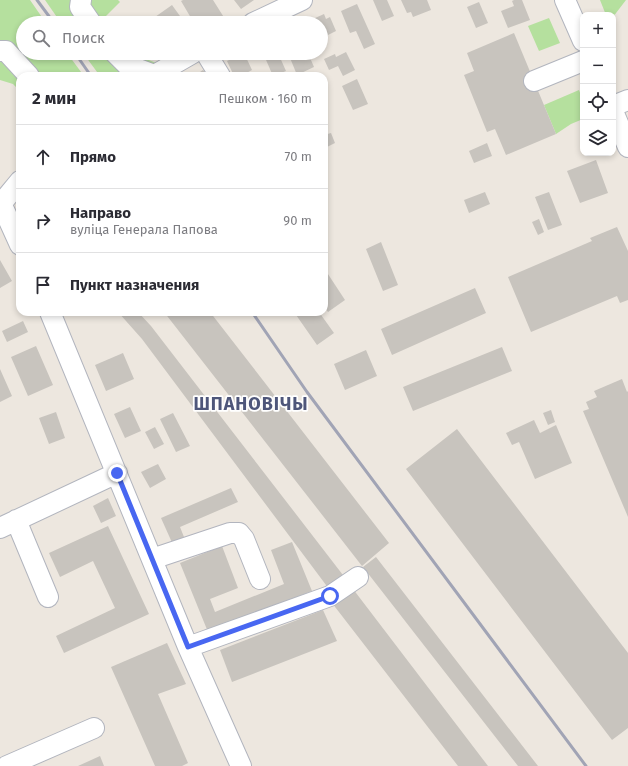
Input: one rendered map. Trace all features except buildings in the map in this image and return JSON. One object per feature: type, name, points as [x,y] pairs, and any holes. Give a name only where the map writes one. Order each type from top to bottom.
[{"type":"street","points":[[268,16],[302,0]]},
{"type":"street","points":[[565,0],[580,34]]},
{"type":"street","points":[[79,2],[87,16]]},
{"type":"street","points":[[2,48],[25,72]]},
{"type":"street","points":[[122,60],[127,65],[144,72]]},
{"type":"street","points":[[161,72],[181,60]]},
{"type":"street","points":[[210,60],[218,72]]},
{"type":"street","points":[[534,81],[580,62]]},
{"type":"street","points":[[616,105],[628,100]]},
{"type":"street","points":[[616,118],[628,148]]},
{"type":"street","points":[[16,186],[1,204],[16,236]]},
{"type":"street","points":[[52,316],[188,647],[241,766]]},
{"type":"street","points":[[48,597],[8,524],[117,473]]},
{"type":"street","points":[[152,559],[230,533],[239,533],[244,539],[260,579]]},
{"type":"street","points":[[188,647],[330,596],[358,577]]},
{"type":"street","points":[[7,766],[94,728]]},
{"type":"green space","points":[[0,0],[30,0],[41,16],[16,16],[16,60],[72,60],[81,72],[16,72],[16,87],[13,84],[0,80]]},
{"type":"green space","points":[[45,0],[118,0],[120,2],[106,16],[56,16]]},
{"type":"green space","points":[[600,0],[626,0],[616,13],[605,12]]},
{"type":"green space","points":[[549,18],[560,43],[539,51],[528,26]]},
{"type":"green space","points":[[88,60],[149,60],[156,63],[139,72],[97,72]]},
{"type":"green space","points":[[579,90],[580,120],[571,124],[556,134],[544,105]]},
{"type":"railway","points":[[37,0],[49,16]]},
{"type":"railway","points":[[80,60],[88,72]]},
{"type":"railway","points":[[255,316],[307,392],[586,766]]},
{"type":"district","name":"ШПАНОВІЧЫ","points":[[251,404]]},
{"type":"route","points":[[117,473],[188,647],[330,596]]}]
